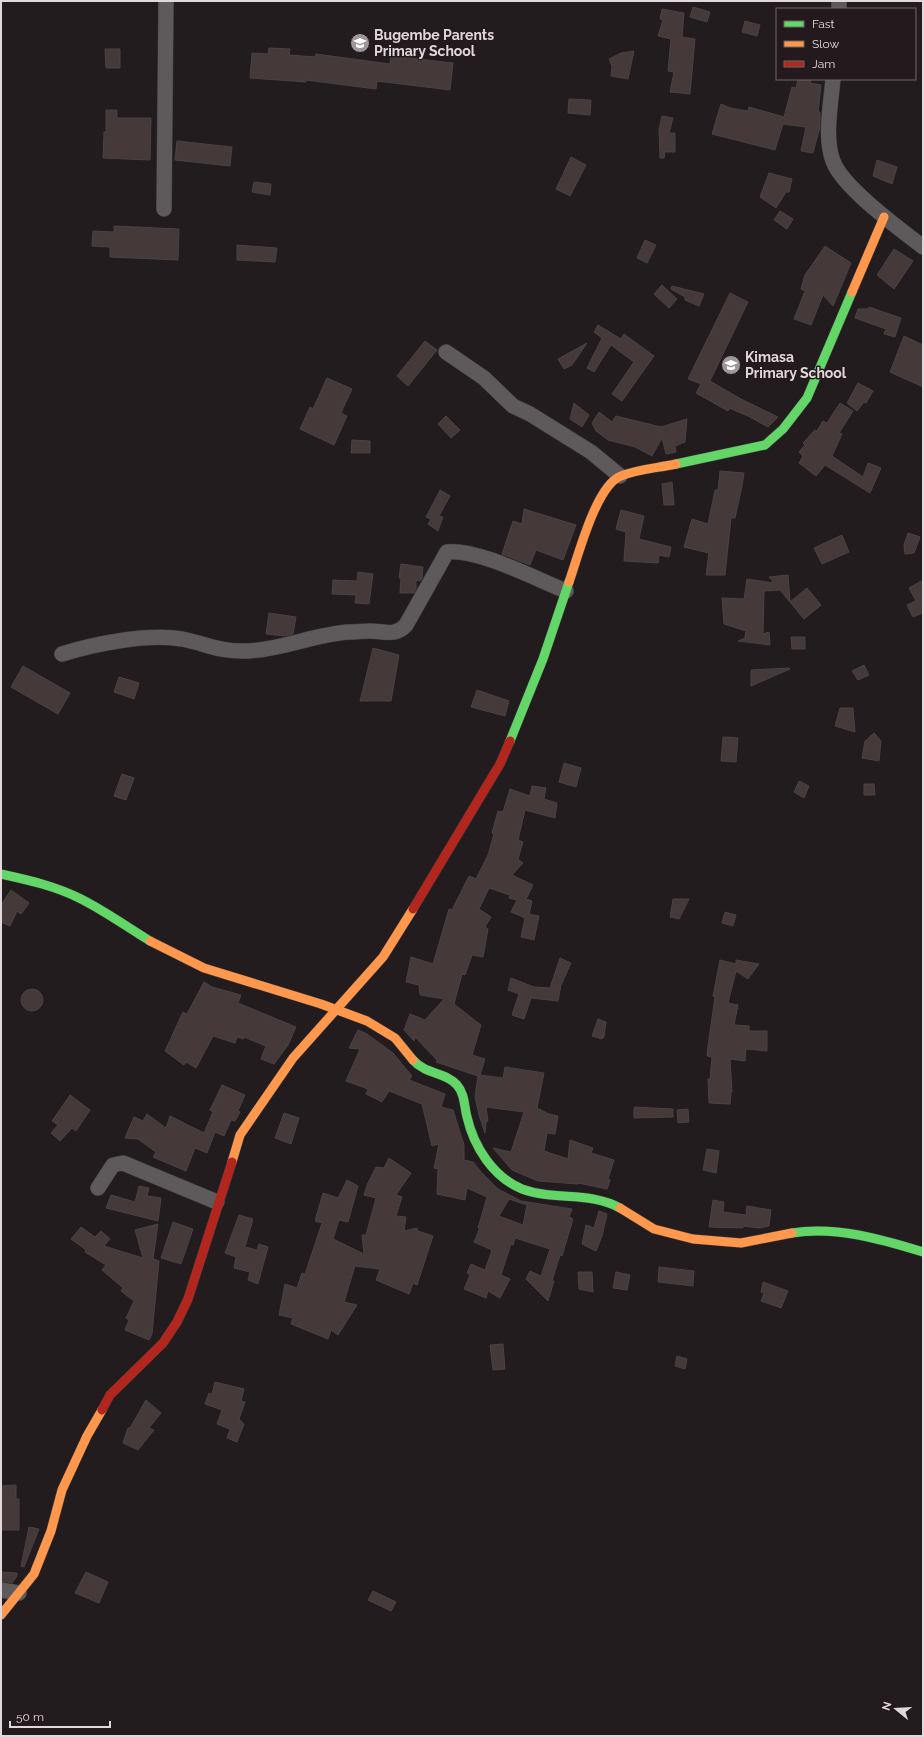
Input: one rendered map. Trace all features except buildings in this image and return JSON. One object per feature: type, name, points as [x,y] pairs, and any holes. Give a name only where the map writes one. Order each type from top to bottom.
[{"type":"street","points":[[164,209],[166,1]]},
{"type":"street","points":[[833,80],[829,145],[833,162],[842,178],[884,217],[923,247]]},
{"type":"street","points":[[1,1615],[34,1574],[51,1530],[62,1490],[87,1436],[110,1395],[163,1343],[177,1322],[188,1299],[217,1202],[240,1135],[293,1058],[383,957],[442,862],[500,764],[543,659],[592,515],[604,492],[620,476],[765,445],[778,435],[792,421],[807,398],[884,217]]},
{"type":"street","points":[[446,352],[484,378],[513,406],[530,414],[592,452],[620,476]]},
{"type":"street","points":[[62,654],[88,646],[162,637],[182,639],[222,651],[248,651],[342,632],[370,631],[393,633],[401,631],[406,625],[447,552],[458,550],[475,554],[566,591]]},
{"type":"street","points":[[1,874],[53,886],[90,903],[151,942],[183,959],[220,974],[307,998],[368,1022],[400,1042],[416,1063],[425,1070],[450,1079],[458,1085],[464,1096],[467,1116],[474,1139],[488,1162],[502,1177],[515,1186],[536,1192],[603,1200],[629,1212],[648,1226],[662,1232],[695,1240],[730,1243],[760,1240],[792,1233],[825,1231],[877,1240],[923,1252]]},
{"type":"street","points":[[98,1188],[113,1165],[123,1163],[217,1202]]},
{"type":"street","points":[[1,1590],[19,1593]]},
{"type":"traffic: fast","points":[[676,464],[765,445],[783,429],[807,398],[852,292]]},
{"type":"traffic: fast","points":[[510,741],[543,659],[569,582]]},
{"type":"traffic: fast","points":[[1,874],[42,884],[71,894],[99,909],[150,941]]},
{"type":"traffic: fast","points":[[413,1060],[418,1065],[447,1078],[457,1085],[463,1096],[466,1113],[474,1139],[486,1160],[502,1177],[512,1184],[534,1193],[597,1200],[620,1208]]},
{"type":"traffic: fast","points":[[792,1233],[825,1231],[858,1235],[875,1238],[923,1252]]},
{"type":"traffic: slow","points":[[852,292],[884,217]]},
{"type":"traffic: slow","points":[[569,582],[589,523],[596,507],[612,482],[621,476],[634,472],[676,464]]},
{"type":"traffic: slow","points":[[232,1162],[240,1135],[293,1058],[383,957],[413,909]]},
{"type":"traffic: slow","points":[[150,941],[204,968],[321,1004],[367,1021],[395,1038],[413,1060]]},
{"type":"traffic: slow","points":[[620,1208],[654,1229],[693,1239],[741,1243],[792,1233]]},
{"type":"traffic: slow","points":[[1,1615],[34,1574],[51,1531],[62,1490],[87,1436],[102,1410]]},
{"type":"traffic: jam","points":[[413,909],[500,764],[510,741]]},
{"type":"traffic: jam","points":[[102,1410],[110,1395],[163,1343],[177,1322],[188,1299],[232,1162]]},
{"type":"place","name":"Bugembe Parents Primary School","points":[[360,43]]},
{"type":"place","name":"Kimasa Primary School","points":[[731,365]]}]
